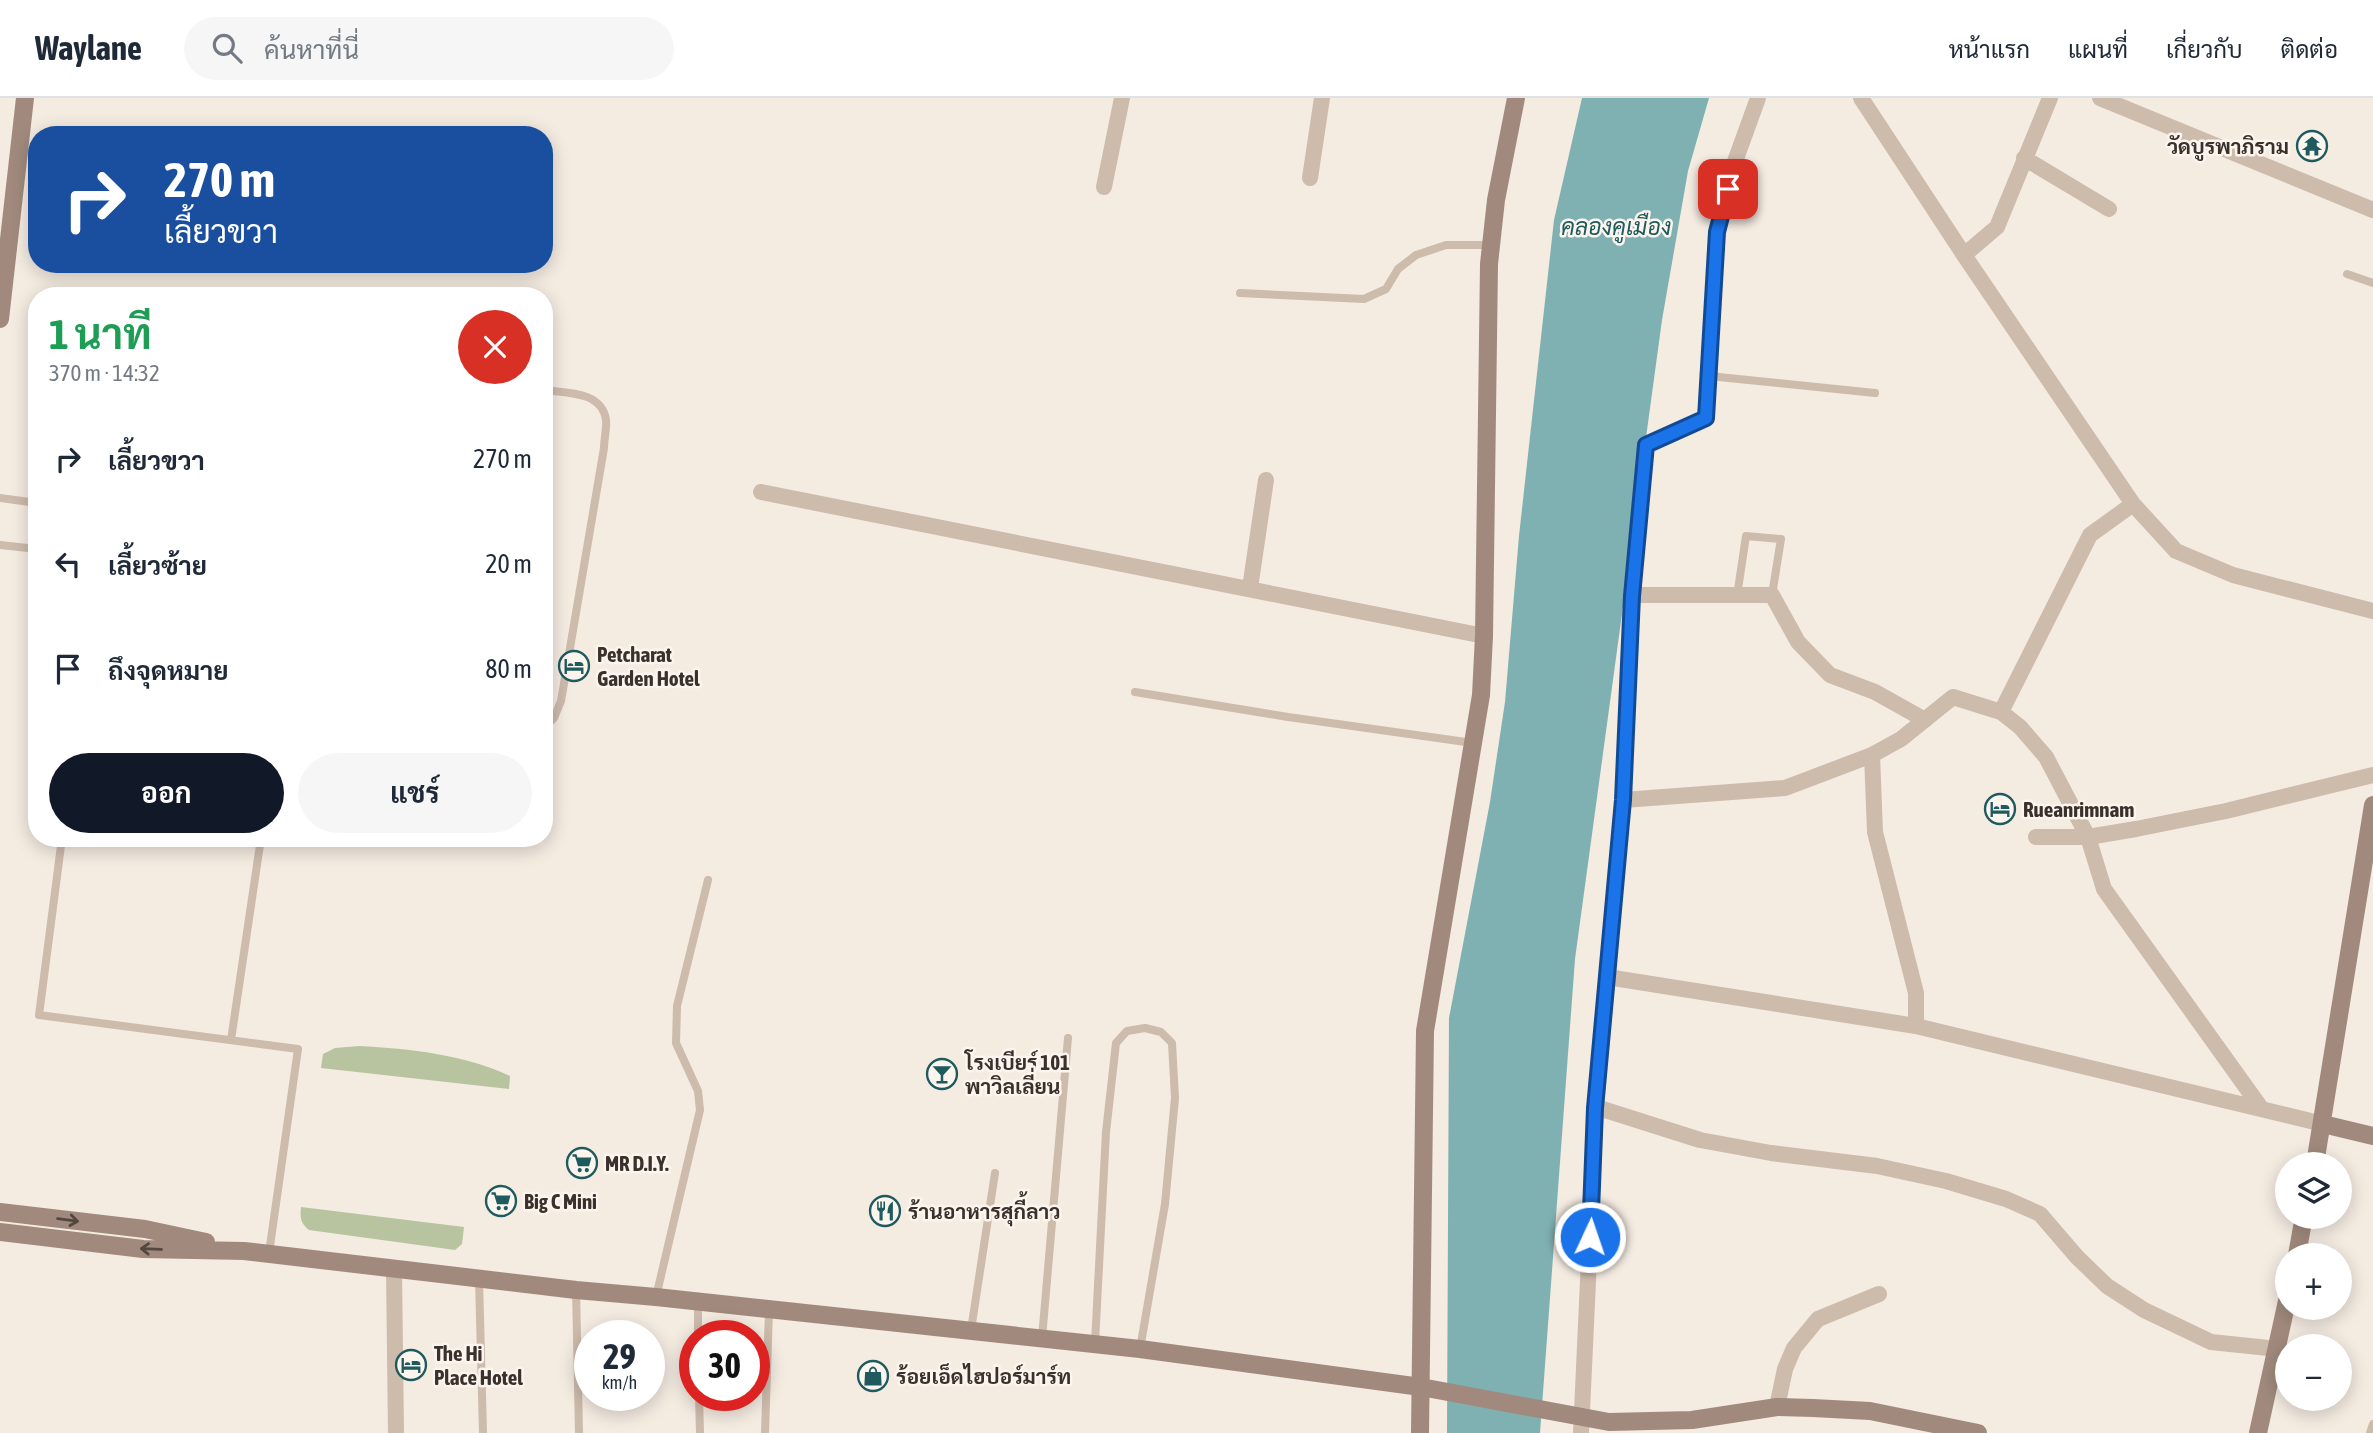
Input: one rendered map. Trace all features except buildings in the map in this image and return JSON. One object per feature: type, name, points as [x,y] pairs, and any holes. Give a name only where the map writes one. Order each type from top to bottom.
[{"type":"street","points":[[0,319],[25,98]]},
{"type":"street","points":[[1104,187],[1122,98]]},
{"type":"street","points":[[1310,178],[1322,98]]},
{"type":"street","points":[[1420,1433],[1428,1389],[1425,1031],[1481,695],[1489,264],[1496,200],[1516,98]]},
{"type":"street","points":[[1582,1426],[1595,1108],[1623,800],[1632,596],[1646,445],[1706,418],[1717,232],[1733,167],[1758,98]]},
{"type":"street","points":[[1861,98],[2133,504],[2175,551],[2233,575],[2373,611]]},
{"type":"street","points":[[1964,255],[1997,226],[2050,98]]},
{"type":"street","points":[[2100,98],[2373,210]]},
{"type":"street","points":[[2024,158],[2109,209]]},
{"type":"street","points":[[1250,588],[1266,480]]},
{"type":"street","points":[[761,492],[1484,636]]},
{"type":"street","points":[[2001,712],[2090,535],[2133,504]]},
{"type":"street","points":[[1632,596],[1772,595],[1798,642],[1830,675],[1875,692],[1925,720]]},
{"type":"street","points":[[1623,800],[1785,788],[1872,755],[1901,739],[1952,697],[2001,712],[2020,727],[2046,757],[2088,837],[2104,889],[2262,1108]]},
{"type":"street","points":[[1872,755],[1875,832],[1916,993],[1916,1026]]},
{"type":"street","points":[[2036,837],[2088,837],[2226,811],[2373,775]]},
{"type":"street","points":[[2317,1152],[2373,805]]},
{"type":"street","points":[[1607,977],[1916,1026],[2373,1136]]},
{"type":"street","points":[[1595,1108],[1700,1140],[1771,1153],[1877,1166],[1946,1181],[2006,1199],[2039,1214],[2107,1286],[2144,1310],[2211,1342],[2275,1349]]},
{"type":"street","points":[[0,1212],[145,1229],[244,1251],[394,1270],[1140,1349],[1428,1389],[1549,1410],[1582,1426],[1609,1422],[1653,1428],[1777,1407],[1870,1411],[1978,1433]]},
{"type":"street","points":[[0,1232],[143,1249],[244,1251]]},
{"type":"street","points":[[394,1270],[396,1433]]},
{"type":"street","points":[[1777,1407],[1785,1369],[1794,1348],[1818,1318],[1879,1294]]},
{"type":"street","points":[[2258,1433],[2275,1362]]},
{"type":"lane","points":[[1240,293],[1364,299],[1386,289],[1398,269],[1416,255],[1446,245],[1492,245]]},
{"type":"lane","points":[[2347,274],[2373,283]]},
{"type":"lane","points":[[1709,376],[1875,393]]},
{"type":"lane","points":[[553,391],[586,396],[600,404],[606,419],[604,448],[561,701],[553,720]]},
{"type":"lane","points":[[0,498],[28,502]]},
{"type":"lane","points":[[1737,596],[1746,536],[1781,539],[1772,595]]},
{"type":"lane","points":[[0,545],[28,548]]},
{"type":"lane","points":[[1135,692],[1473,743]]},
{"type":"lane","points":[[61,847],[39,1015],[299,1049],[269,1254]]},
{"type":"lane","points":[[232,1040],[260,847]]},
{"type":"lane","points":[[656,1297],[700,1110],[698,1091],[677,1043],[677,1006],[708,880]]},
{"type":"lane","points":[[1095,1344],[1106,1132],[1116,1043],[1127,1031],[1145,1028],[1161,1032],[1172,1043],[1175,1098],[1165,1204],[1140,1349]]},
{"type":"lane","points":[[1042,1338],[1068,1038]]},
{"type":"lane","points":[[971,1330],[995,1173]]},
{"type":"lane","points":[[479,1279],[483,1433]]},
{"type":"lane","points":[[576,1290],[579,1433]]},
{"type":"lane","points":[[698,1301],[698,1320]]},
{"type":"lane","points":[[765,1433],[769,1310]]},
{"type":"lane","points":[[699,1411],[700,1433]]},
{"type":"lane","points":[[2370,1433],[2373,1424]]},
{"type":"green space","points":[[359,1046],[417,1051],[474,1062],[510,1076],[509,1089],[321,1068],[323,1054],[335,1048]]},
{"type":"green space","points":[[301,1207],[464,1227],[462,1244],[455,1250],[309,1230],[301,1220]]},
{"type":"water","name":"คลองคูเมือง","points":[[1582,98],[1709,98],[1688,171],[1662,320],[1575,959],[1540,1433],[1447,1433],[1449,1018],[1490,802],[1505,702],[1519,536],[1554,220]]},
{"type":"place","name":"วัดบูรพาภิราม","points":[[2312,146]]},
{"type":"place","name":"Petcharat Garden Hotel","points":[[574,666]]},
{"type":"place","name":"Rueanrimnam","points":[[2000,809]]},
{"type":"place","name":"โรงเบียร์ 101 พาวิลเลี่ยน","points":[[942,1074]]},
{"type":"place","name":"MR D.I.Y.","points":[[582,1163]]},
{"type":"place","name":"Big C Mini","points":[[501,1201]]},
{"type":"place","name":"ร้านอาหารสุกี้ลาว","points":[[885,1211]]},
{"type":"place","name":"The Hi Place Hotel","points":[[411,1365]]},
{"type":"place","name":"ร้อยเอ็ดไฮปอร์มาร์ท","points":[[873,1376]]},
{"type":"route","points":[[1590,1237],[1595,1108],[1623,800],[1632,596],[1646,445],[1706,418],[1717,232],[1728,189]]}]
